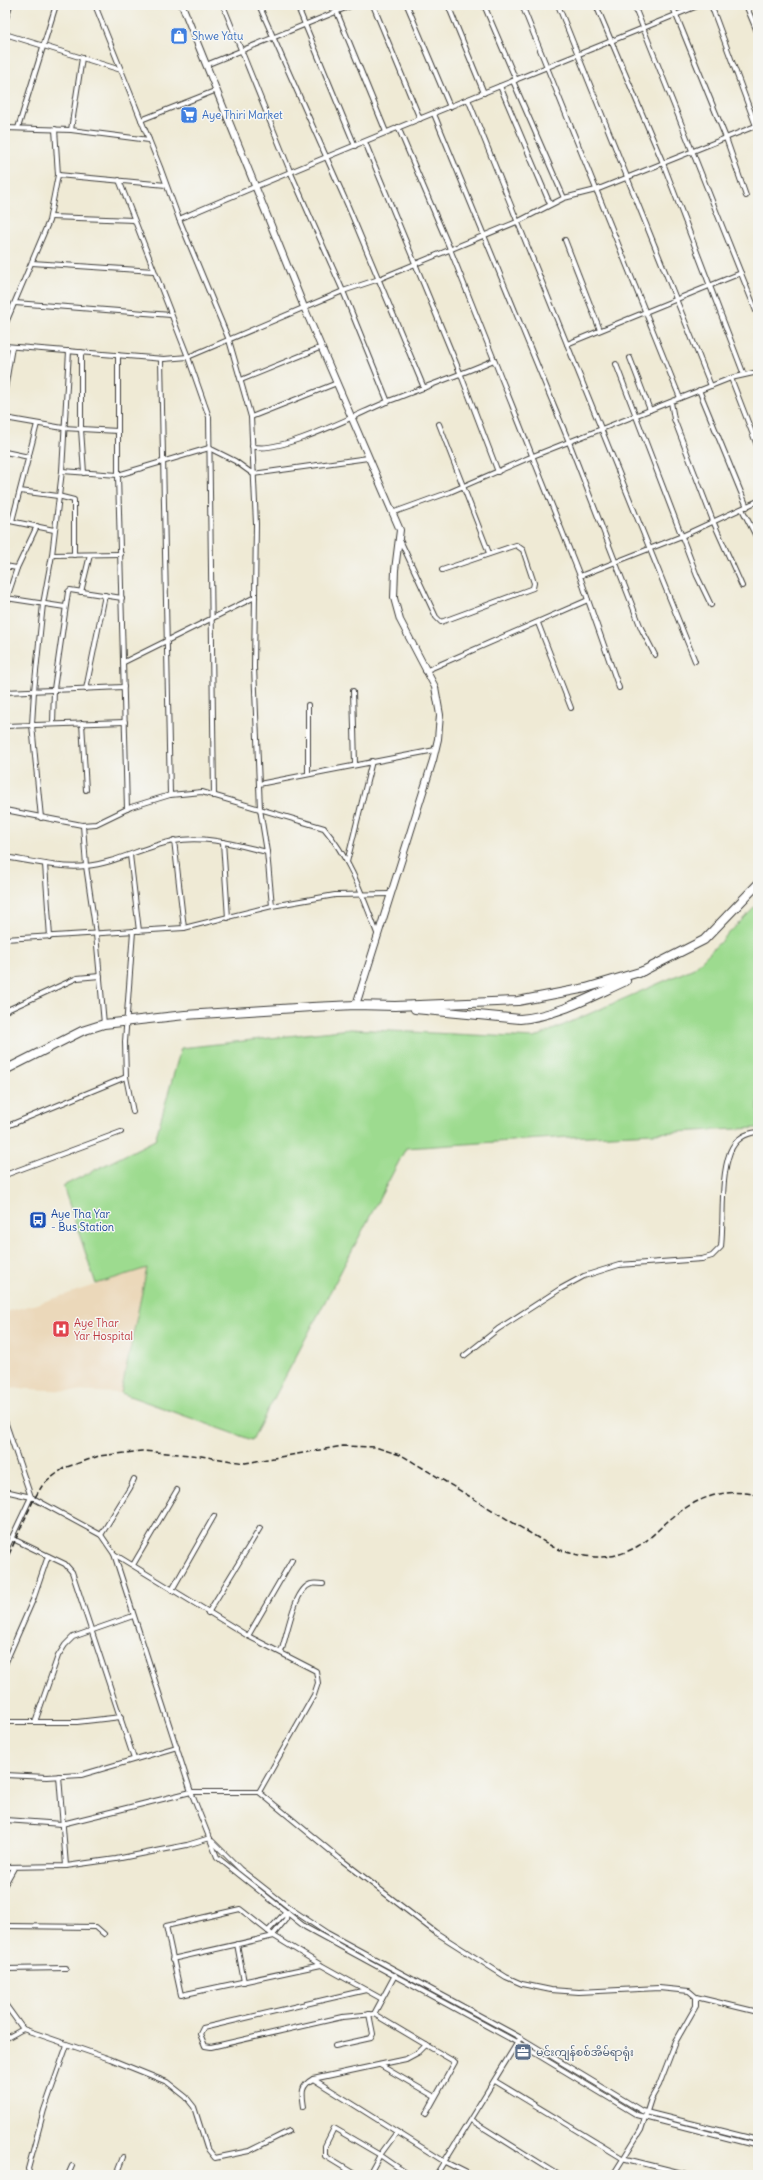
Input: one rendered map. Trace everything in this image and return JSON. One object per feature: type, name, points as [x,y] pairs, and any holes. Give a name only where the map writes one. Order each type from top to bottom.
[{"type":"highway","points":[[395,1006],[506,1018],[533,1018],[560,1011],[704,940],[758,884]]},
{"type":"highway","points":[[5,1070],[82,1031],[104,1024],[128,1020],[356,1005],[395,1006],[518,1001],[586,988],[643,971]]},
{"type":"main road","points":[[182,5],[304,307],[400,530],[400,540],[395,563],[394,598],[400,620],[416,649],[425,671],[435,687],[440,715],[438,739],[435,750],[356,1005]]},
{"type":"street","points":[[5,22],[10,5]]},
{"type":"street","points":[[18,128],[56,5]]},
{"type":"street","points":[[95,5],[179,220],[229,340],[242,380],[251,417],[256,524],[254,667],[260,809],[267,852],[272,906]]},
{"type":"street","points":[[223,5],[290,171],[343,291],[388,402]]},
{"type":"street","points":[[259,5],[379,279],[424,388]]},
{"type":"street","points":[[297,5],[355,146]]},
{"type":"street","points":[[334,5],[386,132]]},
{"type":"street","points":[[206,65],[353,5]]},
{"type":"street","points":[[373,5],[420,119]]},
{"type":"street","points":[[407,5],[450,107]]},
{"type":"street","points":[[448,5],[484,93]]},
{"type":"street","points":[[484,5],[564,198]]},
{"type":"street","points":[[522,5],[680,398]]},
{"type":"street","points":[[558,5],[629,177],[711,386]]},
{"type":"street","points":[[596,5],[663,163],[744,375]]},
{"type":"street","points":[[634,5],[758,316]]},
{"type":"street","points":[[672,5],[726,138],[746,196]]},
{"type":"street","points":[[179,220],[290,171],[365,142],[398,126],[434,114],[700,5]]},
{"type":"street","points":[[5,346],[161,359],[188,357],[304,307],[343,291],[379,279],[519,221],[564,198],[596,190],[757,126],[711,5]]},
{"type":"street","points":[[746,5],[758,34]]},
{"type":"street","points":[[5,34],[121,70]]},
{"type":"street","points":[[71,130],[82,58]]},
{"type":"street","points":[[500,86],[550,204]]},
{"type":"street","points":[[141,120],[217,90]]},
{"type":"street","points":[[468,99],[519,221],[567,344],[603,428],[649,549],[695,660]]},
{"type":"street","points":[[434,114],[485,235],[617,561],[641,628],[655,655]]},
{"type":"street","points":[[398,126],[450,249],[533,456],[580,576],[619,688]]},
{"type":"street","points":[[5,128],[71,130],[149,140]]},
{"type":"street","points":[[5,325],[50,217],[58,175],[55,129]]},
{"type":"street","points":[[365,142],[461,375],[498,472]]},
{"type":"street","points":[[58,175],[166,185]]},
{"type":"street","points":[[119,180],[188,357],[209,417],[210,620],[214,796]]},
{"type":"street","points":[[50,217],[134,220]]},
{"type":"street","points":[[566,240],[600,330]]},
{"type":"street","points":[[32,263],[154,271]]},
{"type":"street","points":[[567,344],[741,273]]},
{"type":"street","points":[[15,303],[171,315]]},
{"type":"street","points":[[5,389],[12,347]]},
{"type":"street","points":[[242,380],[322,347]]},
{"type":"street","points":[[41,818],[32,725],[34,691],[43,604],[52,555],[62,471],[63,428],[69,351]]},
{"type":"street","points":[[81,352],[81,429],[84,473]]},
{"type":"street","points":[[118,355],[118,475],[127,809]]},
{"type":"street","points":[[630,358],[650,410]]},
{"type":"street","points":[[161,359],[170,795]]},
{"type":"street","points":[[252,446],[264,448],[305,437],[388,402],[461,375],[494,360]]},
{"type":"street","points":[[616,364],[710,605]]},
{"type":"street","points":[[392,513],[464,486],[533,456],[699,390],[731,378],[758,372]]},
{"type":"street","points":[[731,378],[758,448]]},
{"type":"street","points":[[251,417],[337,383]]},
{"type":"street","points":[[699,390],[747,507]]},
{"type":"street","points":[[671,402],[674,419],[713,521],[742,586]]},
{"type":"street","points":[[5,418],[63,428],[118,431]]},
{"type":"street","points":[[12,521],[38,424]]},
{"type":"street","points":[[439,424],[489,553]]},
{"type":"street","points":[[62,471],[118,475],[209,448],[235,461],[253,474],[368,458]]},
{"type":"street","points":[[5,452],[29,457]]},
{"type":"street","points":[[20,491],[58,496],[73,500],[74,555]]},
{"type":"street","points":[[580,576],[682,536],[758,501]]},
{"type":"street","points":[[742,509],[758,540]]},
{"type":"street","points":[[5,520],[54,530]]},
{"type":"street","points":[[5,619],[6,598],[17,568],[37,526]]},
{"type":"street","points":[[400,540],[436,617],[441,622],[533,588],[534,583],[521,547],[516,545],[442,570]]},
{"type":"street","points":[[52,555],[121,554]]},
{"type":"street","points":[[81,592],[90,555]]},
{"type":"street","points":[[5,566],[17,568]]},
{"type":"street","points":[[53,724],[54,690],[68,592],[70,590],[122,598]]},
{"type":"street","points":[[86,689],[105,595]]},
{"type":"street","points":[[6,598],[65,607]]},
{"type":"street","points":[[124,662],[255,598]]},
{"type":"street","points":[[425,671],[588,600]]},
{"type":"street","points":[[538,623],[564,684],[571,708]]},
{"type":"street","points":[[5,692],[124,687]]},
{"type":"street","points":[[353,691],[355,764]]},
{"type":"street","points":[[308,705],[308,774]]},
{"type":"street","points":[[5,726],[125,722]]},
{"type":"street","points":[[82,724],[86,790]]},
{"type":"street","points":[[259,784],[355,764],[435,750]]},
{"type":"street","points":[[347,862],[372,761]]},
{"type":"street","points":[[5,810],[83,825],[96,824],[127,809],[170,795],[202,792],[324,828],[335,841],[347,862],[362,894],[378,936]]},
{"type":"street","points":[[83,825],[86,866],[96,934],[104,1024]]},
{"type":"street","points":[[5,857],[45,864],[86,866],[130,856],[174,840],[197,839],[223,842],[267,852]]},
{"type":"street","points":[[174,840],[184,928]]},
{"type":"street","points":[[223,842],[228,918]]},
{"type":"street","points":[[130,856],[139,930]]},
{"type":"street","points":[[45,864],[50,937]]},
{"type":"street","points":[[5,939],[184,928],[272,906],[335,895],[391,894]]},
{"type":"street","points":[[133,931],[128,1020],[125,1042],[126,1077],[133,1112]]},
{"type":"street","points":[[5,1011],[77,978],[100,976]]},
{"type":"street","points":[[5,1127],[126,1077]]},
{"type":"street","points":[[5,1175],[121,1132]]},
{"type":"street","points":[[464,1356],[498,1329],[560,1289],[584,1276],[619,1265],[702,1258],[717,1253],[721,1247],[725,1178],[730,1152],[739,1139],[748,1133],[758,1132]]},
{"type":"street","points":[[5,1421],[31,1497],[5,1552]]},
{"type":"street","points":[[101,1535],[130,1488],[134,1478]]},
{"type":"street","points":[[134,1565],[177,1490]]},
{"type":"street","points":[[5,1491],[31,1497],[101,1535],[114,1554],[191,1792],[217,1857],[287,1913],[322,1937],[394,1976],[519,2040],[637,2115],[758,2146]]},
{"type":"street","points":[[172,1590],[214,1516]]},
{"type":"street","points":[[208,1613],[260,1528]]},
{"type":"street","points":[[11,1538],[65,1564],[72,1572],[134,1759]]},
{"type":"street","points":[[114,1554],[134,1565],[208,1613],[248,1636],[314,1669],[318,1676],[318,1683],[314,1695],[259,1792]]},
{"type":"street","points":[[5,1664],[33,1600],[48,1556]]},
{"type":"street","points":[[248,1636],[292,1560]]},
{"type":"street","points":[[282,1652],[297,1598],[303,1589],[310,1584],[324,1584]]},
{"type":"street","points":[[35,1722],[58,1656],[65,1645],[73,1637],[133,1616]]},
{"type":"street","points":[[5,1722],[77,1722],[121,1717]]},
{"type":"street","points":[[5,1774],[59,1776],[81,1775],[177,1747]]},
{"type":"street","points":[[59,1776],[66,1866]]},
{"type":"street","points":[[5,1820],[62,1824],[191,1792],[259,1792],[349,1866],[435,1932],[506,1977],[522,1984],[551,1990],[578,1992],[659,1988],[689,1991],[696,1997],[758,2012]]},
{"type":"street","points":[[5,1868],[66,1866],[116,1859],[187,1845],[210,1838]]},
{"type":"street","points":[[210,1838],[240,1869],[291,1909],[327,1933],[519,2040],[642,2111],[758,2140]]},
{"type":"street","points":[[5,1884],[14,1868]]},
{"type":"street","points":[[321,1965],[181,1995],[165,1929],[168,1925],[240,1909],[274,1936],[321,1965],[382,1999]]},
{"type":"street","points":[[268,1931],[291,1909]]},
{"type":"street","points":[[172,1959],[274,1936],[286,1919],[287,1913]]},
{"type":"street","points":[[5,1926],[96,1927],[104,1934]]},
{"type":"street","points":[[237,1944],[244,1982]]},
{"type":"street","points":[[5,1969],[66,1968]]},
{"type":"street","points":[[374,2014],[397,1972]]},
{"type":"street","points":[[366,1990],[203,2028],[200,2034],[205,2046],[211,2047],[342,2018],[374,2014],[455,2062],[426,2114]]},
{"type":"street","points":[[613,2175],[622,2158],[641,2130],[651,2099],[659,2085],[676,2041],[696,2006],[696,1997]]},
{"type":"street","points":[[5,2004],[23,2029],[167,2082],[186,2097],[194,2106],[207,2148],[215,2158],[249,2151],[289,2131]]},
{"type":"street","points":[[335,2046],[371,2038],[373,2034],[369,2014]]},
{"type":"street","points":[[5,2039],[23,2029]]},
{"type":"street","points":[[436,2175],[519,2040]]},
{"type":"street","points":[[30,2175],[28,2169],[34,2144],[67,2045]]},
{"type":"street","points":[[304,2107],[303,2086],[313,2079],[406,2059],[419,2052],[426,2045]]},
{"type":"street","points":[[380,2065],[435,2097]]},
{"type":"street","points":[[313,2079],[445,2162],[471,2175]]},
{"type":"street","points":[[495,2081],[622,2158],[690,2175]]},
{"type":"street","points":[[471,2120],[559,2175]]},
{"type":"street","points":[[356,2175],[324,2156],[325,2146],[334,2128],[380,2155],[409,2175]]},
{"type":"street","points":[[370,2175],[380,2155],[397,2132]]},
{"type":"street","points":[[116,2175],[123,2157]]},
{"type":"street","points":[[68,2175],[72,2166]]},
{"type":"shaded area","points":[[147,1268],[121,1393],[5,1388],[5,1312],[37,1304]]},
{"type":"green space","points":[[758,904],[758,1128],[570,1137],[406,1148],[252,1440],[121,1393],[147,1268],[96,1284],[63,1186],[155,1140],[181,1048],[350,1029],[534,1038],[694,968]]},
{"type":"railway","points":[[5,1563],[34,1499],[42,1486],[51,1478],[64,1468],[99,1456],[142,1451],[201,1456],[245,1463],[343,1446],[375,1447],[403,1456],[553,1547],[575,1554],[596,1557],[617,1555],[638,1546],[683,1510],[703,1499],[724,1493],[746,1493],[758,1495]]},
{"type":"place","name":"Shwe Yatu","points":[[179,36]]},
{"type":"place","name":"Aye Thiri Market","points":[[189,115]]},
{"type":"place","name":"Aye Tha Yar - Bus Station","points":[[38,1220]]},
{"type":"place","name":"Aye Thar Yar Hospital","points":[[61,1329]]},
{"type":"place","name":"မင်းကျန်စစ်အိမ်ရာရုံး","points":[[523,2052]]}]
